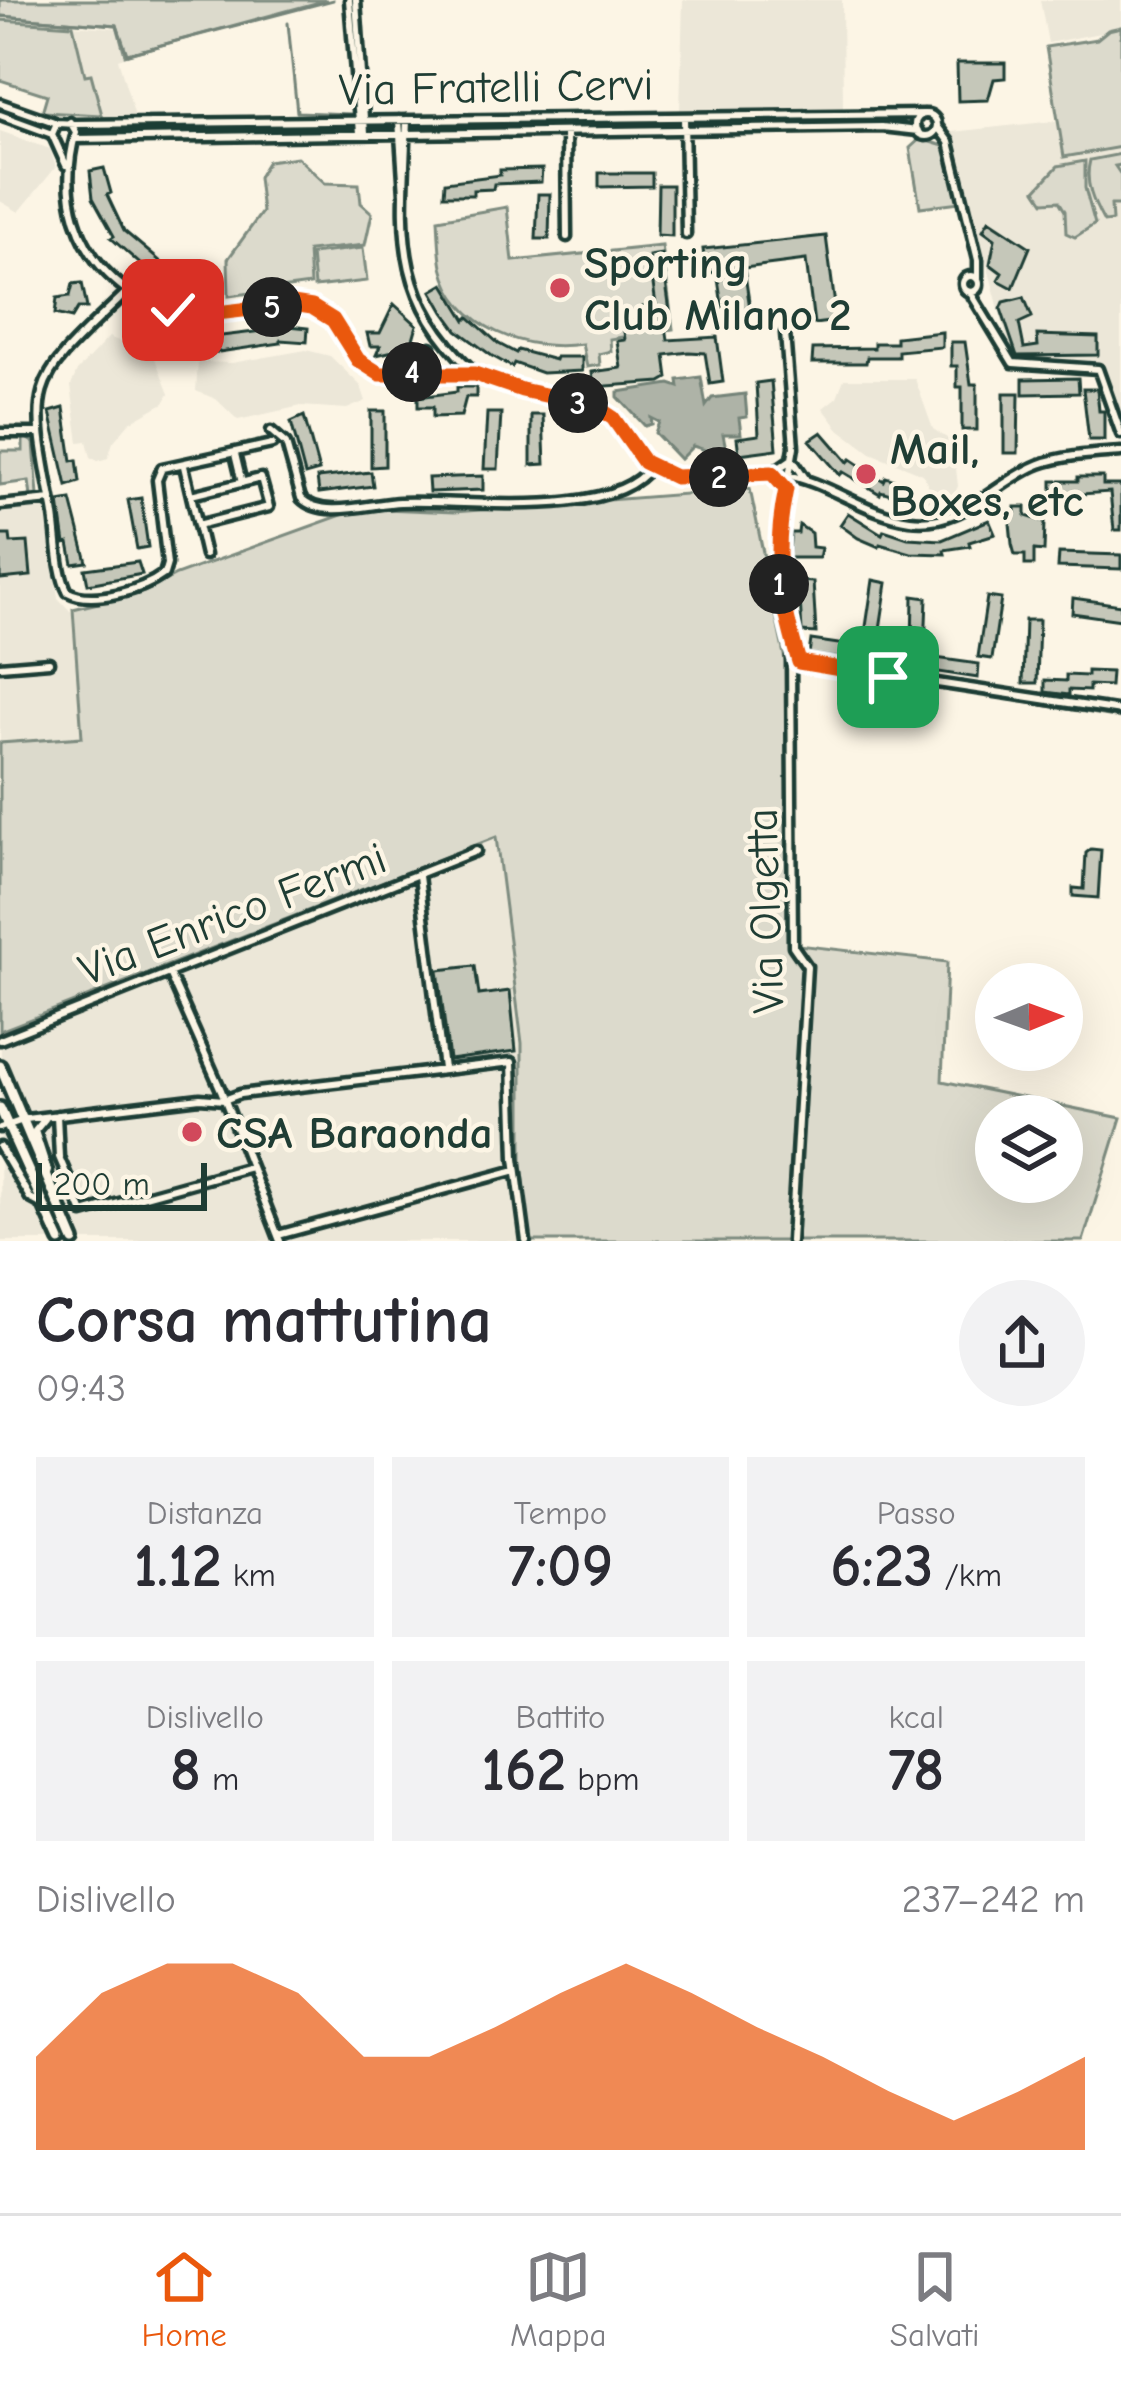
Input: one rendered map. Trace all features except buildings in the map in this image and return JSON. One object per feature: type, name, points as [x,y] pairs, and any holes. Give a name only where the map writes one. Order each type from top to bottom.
[{"type":"main road","points":[[0,1066],[74,1241]]},
{"type":"main road","points":[[0,1108],[4,1127],[60,1241]]},
{"type":"street","points":[[352,0],[363,133]]},
{"type":"street","points":[[0,103],[57,123],[70,122],[76,131],[67,168]]},
{"type":"street","points":[[949,144],[917,131],[917,120],[924,114],[933,116],[949,144],[978,266],[974,294]]},
{"type":"street","name":"Via Fratelli Cervi","points":[[70,122],[924,114]]},
{"type":"street","points":[[0,115],[64,145],[74,140]]},
{"type":"street","points":[[686,234],[687,117]]},
{"type":"street","points":[[403,120],[400,182],[407,201],[408,265],[431,347],[427,358],[406,373]]},
{"type":"street","points":[[57,123],[53,138],[67,168],[71,209],[80,235],[128,291],[158,306],[197,314],[293,304],[312,307],[336,323],[369,370],[386,375],[448,370],[475,374],[599,408],[651,466],[687,479],[772,473],[807,480],[886,514],[933,520],[971,508],[1041,464],[1121,449]]},
{"type":"street","points":[[930,135],[937,126]]},
{"type":"street","name":"Via Fratelli Cervi","points":[[74,140],[686,129],[882,127],[917,131]]},
{"type":"street","points":[[566,131],[567,237]]},
{"type":"street","points":[[974,277],[962,284],[974,294],[1013,363],[1096,367],[1121,430]]},
{"type":"street","points":[[128,291],[48,374],[38,399],[38,433],[68,592],[80,597],[138,588],[161,577],[167,568],[157,474],[165,467],[272,444]]},
{"type":"street","points":[[428,323],[475,374]]},
{"type":"street","name":"Via Olgetta","points":[[785,333],[795,423],[776,552],[796,653],[790,657],[793,946],[807,966],[791,1241]]},
{"type":"street","points":[[431,347],[446,344]]},
{"type":"street","points":[[448,370],[455,355]]},
{"type":"street","points":[[427,358],[435,371]]},
{"type":"street","points":[[271,431],[286,444],[301,499],[321,509],[405,501],[519,506],[620,491],[636,485],[651,466]]},
{"type":"street","points":[[0,433],[38,433]]},
{"type":"street","points":[[235,454],[242,483]]},
{"type":"street","points":[[772,473],[792,459],[807,480]]},
{"type":"street","points":[[184,466],[205,555]]},
{"type":"street","points":[[772,473],[786,489],[807,480]]},
{"type":"street","points":[[191,495],[261,478],[269,507],[198,524]]},
{"type":"street","points":[[0,505],[51,500]]},
{"type":"street","points":[[796,653],[799,662],[819,667],[1121,711]]},
{"type":"street","points":[[0,666],[49,662]]},
{"type":"street","name":"Via Enrico Fermi","points":[[0,1038],[476,851]]},
{"type":"street","points":[[419,875],[442,1069]]},
{"type":"street","points":[[169,973],[279,1238],[516,1170]]},
{"type":"street","points":[[4,1127],[53,1115],[200,1098],[224,1100],[240,1094],[508,1062],[515,1070],[516,1170],[526,1241]]},
{"type":"street","points":[[200,1098],[213,1093],[215,1081]]},
{"type":"street","points":[[221,1090],[240,1094]]},
{"type":"street","points":[[48,1174],[35,1131],[53,1115]]},
{"type":"street","points":[[53,1115],[59,1157],[83,1213],[250,1167]]},
{"type":"street","points":[[0,1147],[30,1198],[47,1208]]},
{"type":"shaded area","points":[[0,0],[327,0],[125,55],[117,25],[0,16]]},
{"type":"shaded area","points":[[683,0],[842,0],[843,111],[680,111]]},
{"type":"shaded area","points":[[1040,0],[1121,0],[1121,29],[1048,43]]},
{"type":"shaded area","points":[[0,20],[73,25],[85,75],[91,74],[102,115],[42,112],[47,95],[0,80]]},
{"type":"shaded area","points":[[73,25],[117,28],[124,57],[118,59],[136,120],[104,120],[91,75],[85,76]]},
{"type":"shaded area","points":[[1121,27],[1121,147],[1064,157],[1046,47],[1097,39]]},
{"type":"shaded area","points":[[1121,114],[1121,420],[1104,363],[1022,362],[1011,354],[952,132]]},
{"type":"shaded area","points":[[0,131],[50,149],[56,167],[19,212],[0,201]]},
{"type":"shaded area","points":[[920,139],[947,147],[960,202],[920,207],[910,148]]},
{"type":"shaded area","points":[[1121,154],[1121,165],[1115,166],[1121,175],[1121,205],[1111,205],[1112,221],[1104,222],[1091,192],[1090,160]]},
{"type":"shaded area","points":[[297,157],[325,183],[359,184],[361,203],[372,213],[365,245],[308,251],[310,285],[229,296],[228,259],[262,212],[258,177],[268,161]]},
{"type":"shaded area","points":[[1085,161],[1085,188],[1095,224],[1075,237],[1066,233],[1065,211],[1059,201],[1044,202],[1036,190],[1058,166]]},
{"type":"shaded area","name":"Sporting Club Milano 2","points":[[507,207],[513,261],[662,246],[673,329],[610,339],[611,351],[599,354],[600,365],[587,367],[582,344],[517,340],[478,321],[450,288],[441,261],[438,219]]},
{"type":"shaded area","points":[[363,248],[367,281],[314,287],[311,254]]},
{"type":"shaded area","points":[[109,337],[154,356],[169,394],[164,403],[130,422],[113,442],[108,458],[98,461],[91,457],[87,441],[79,442],[71,386],[77,371]]},
{"type":"shaded area","points":[[306,350],[330,356],[361,386],[366,401],[347,409],[301,406],[238,420],[216,399],[196,391],[198,362],[232,363]]},
{"type":"shaded area","points":[[701,377],[706,406],[712,398],[745,394],[747,417],[739,418],[741,434],[723,434],[727,454],[723,456],[693,446],[680,459],[655,433],[659,422],[651,418],[652,424],[645,426],[618,397],[618,392],[670,384],[679,387],[678,380]]},
{"type":"shaded area","points":[[844,379],[915,379],[933,429],[953,442],[958,486],[953,498],[923,502],[928,485],[923,474],[871,453],[839,429],[823,408],[837,397]]},
{"type":"shaded area","points":[[23,436],[34,443],[38,496],[31,497],[29,481],[0,485],[0,451],[23,451]]},
{"type":"shaded area","points":[[750,489],[786,665],[789,944],[947,962],[942,1081],[1010,1095],[975,1095],[975,1203],[1083,1203],[1083,1110],[1121,1118],[1083,1241],[531,1241],[522,1165],[522,1043],[496,837],[0,1031],[0,743],[82,737],[73,609],[144,592],[176,575],[361,508],[454,512]]},
{"type":"shaded area","points":[[44,501],[58,598],[73,614],[81,736],[0,741],[0,505]]},
{"type":"shaded area","points":[[495,838],[522,1043],[522,1165],[531,1241],[0,1241],[1,1032]]},
{"type":"waterway","points":[[0,16],[117,25],[127,54],[333,0]]},
{"type":"waterway","points":[[288,23],[297,112],[351,114]]},
{"type":"waterway","points":[[794,664],[1121,718]]},
{"type":"place","name":"Sporting Club Milano 2","points":[[560,288]]},
{"type":"place","name":"Mail, Boxes, etc","points":[[866,474]]},
{"type":"place","name":"CSA Baraonda","points":[[192,1132]]},
{"type":"route","points":[[173,310],[208,314],[293,304],[312,307],[333,320],[358,360],[380,374],[448,370],[475,374],[595,406],[613,418],[644,462],[675,477],[772,473],[786,489],[776,540],[777,571],[799,662],[888,677]]}]
